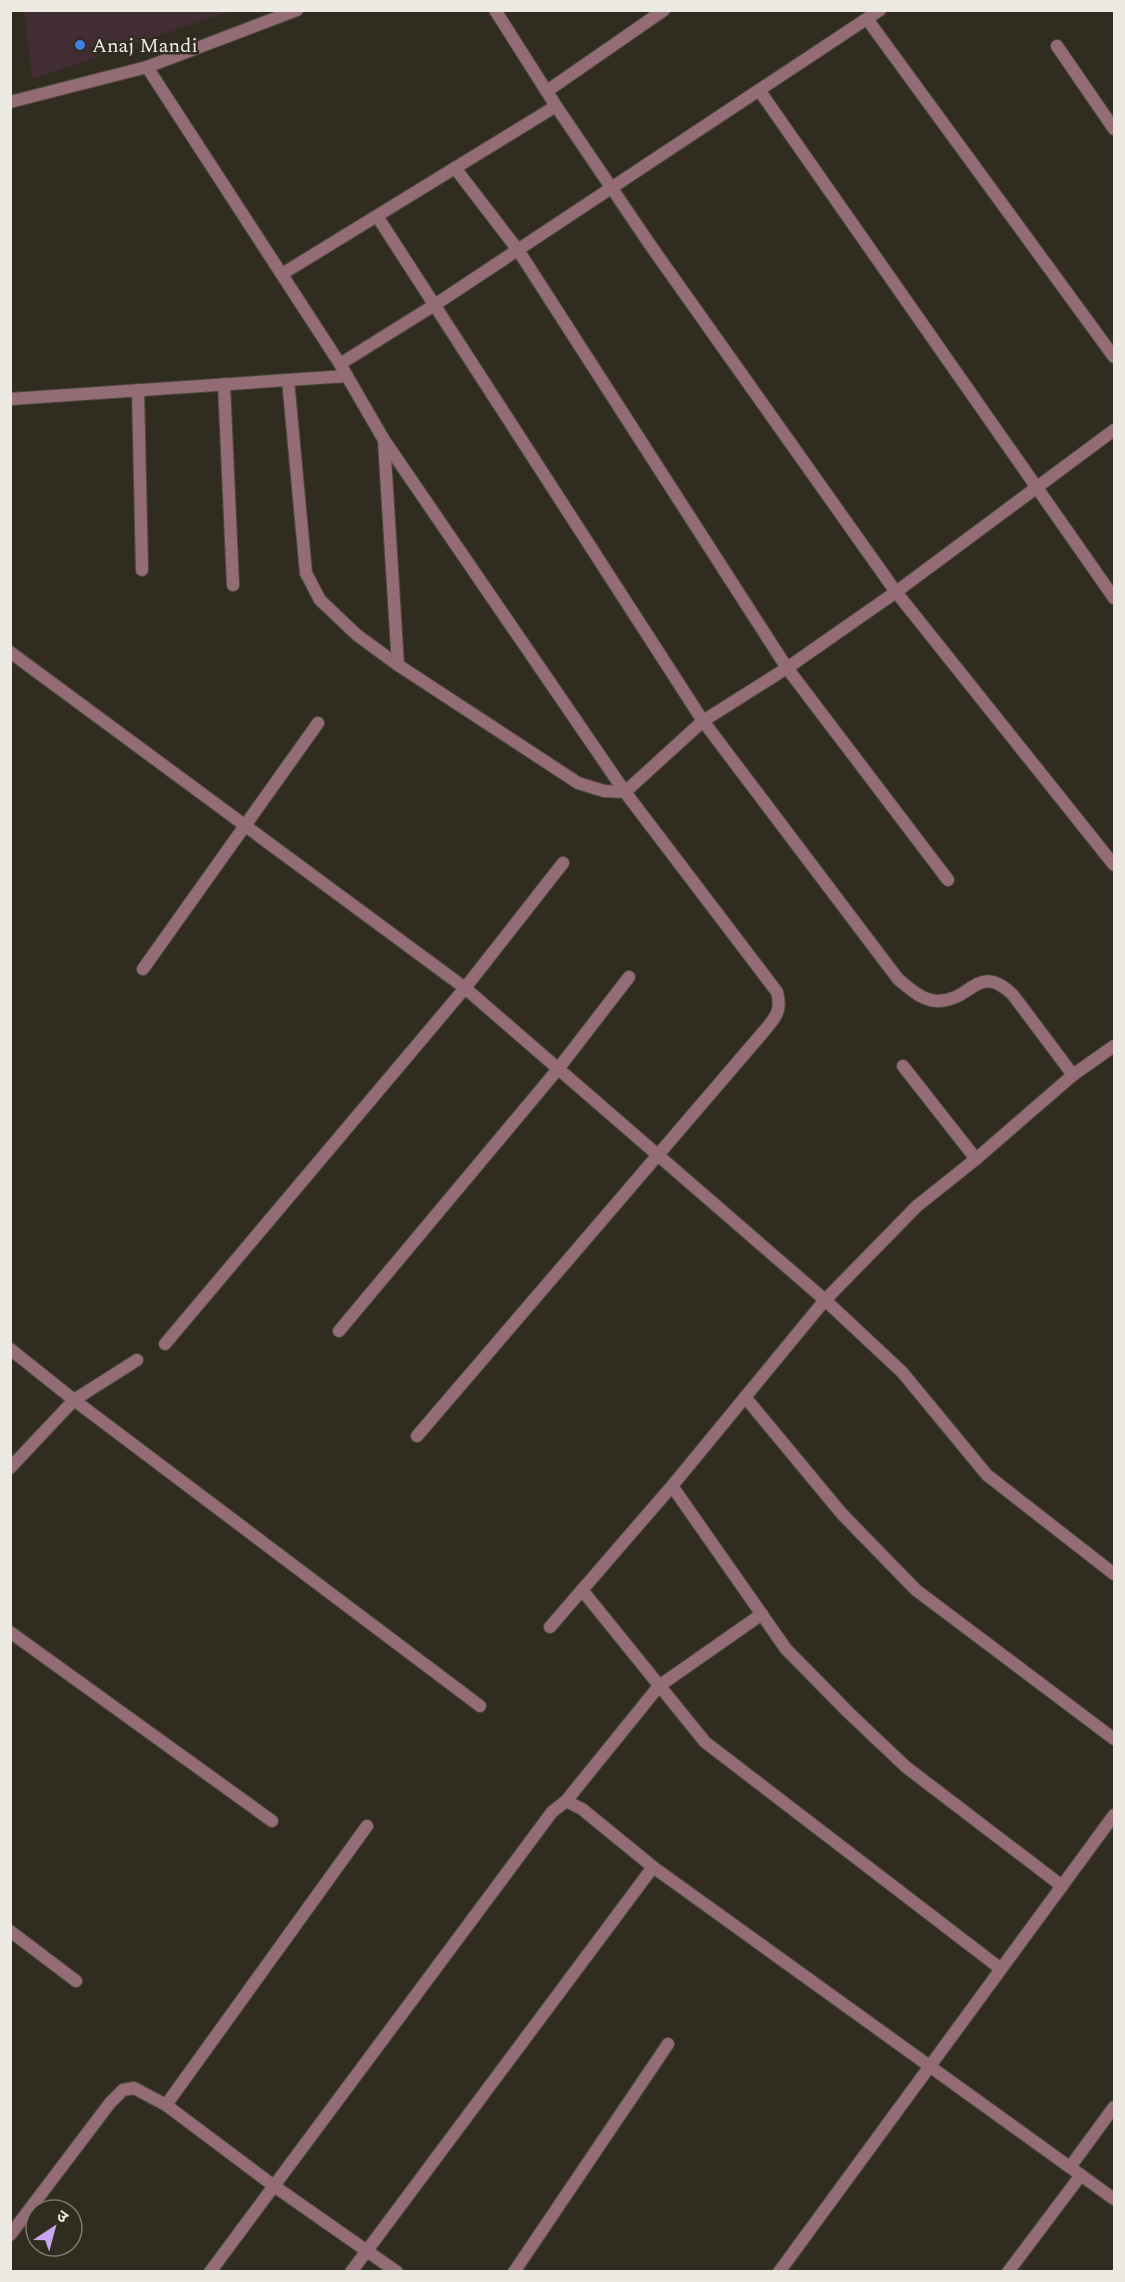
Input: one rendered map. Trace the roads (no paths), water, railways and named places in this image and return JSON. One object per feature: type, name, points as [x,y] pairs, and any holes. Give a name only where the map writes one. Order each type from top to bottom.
[{"type":"street","points":[[10,102],[147,67],[297,10]]},
{"type":"street","points":[[495,10],[611,188],[896,592],[1114,865]]},
{"type":"street","points":[[547,91],[664,10]]},
{"type":"street","points":[[340,364],[436,304],[880,10]]},
{"type":"street","points":[[867,19],[1114,357]]},
{"type":"street","points":[[1057,46],[1114,129]]},
{"type":"street","points":[[147,67],[340,364],[384,440],[625,792],[777,992],[780,1003],[777,1016],[417,1436]]},
{"type":"street","points":[[759,90],[1114,598]]},
{"type":"street","points":[[282,274],[556,106]]},
{"type":"street","points":[[455,168],[518,250],[787,668],[948,880]]},
{"type":"street","points":[[377,216],[436,304],[703,721],[898,979],[921,997],[938,1001],[955,996],[980,982],[993,981],[1003,986],[1013,995],[1073,1075]]},
{"type":"street","points":[[10,399],[347,376]]},
{"type":"street","points":[[288,380],[306,573],[320,600],[357,635],[398,665],[578,783],[604,791],[625,792],[703,721],[787,668],[896,592],[1114,430]]},
{"type":"street","points":[[224,384],[233,585]]},
{"type":"street","points":[[138,390],[142,570]]},
{"type":"street","points":[[384,440],[398,665]]},
{"type":"street","points":[[10,652],[465,988],[825,1300],[902,1372],[987,1475],[1114,1574]]},
{"type":"street","points":[[143,969],[318,723]]},
{"type":"street","points":[[165,1344],[465,988],[563,863]]},
{"type":"street","points":[[339,1331],[558,1069],[629,977]]},
{"type":"street","points":[[550,1627],[672,1486],[825,1300],[917,1206],[976,1159],[1073,1075],[1114,1046]]},
{"type":"street","points":[[903,1066],[976,1159]]},
{"type":"street","points":[[10,1349],[74,1400],[480,1706]]},
{"type":"street","points":[[10,1468],[74,1400],[137,1360]]},
{"type":"street","points":[[745,1397],[842,1514],[916,1590],[1114,1739]]},
{"type":"street","points":[[672,1486],[786,1649],[906,1767],[1062,1886]]},
{"type":"street","points":[[582,1590],[705,1742],[1001,1969]]},
{"type":"street","points":[[210,2271],[552,1812],[566,1802],[659,1686],[762,1614]]},
{"type":"street","points":[[10,1632],[272,1821]]},
{"type":"street","points":[[566,1802],[582,1809],[653,1867],[1114,2199]]},
{"type":"street","points":[[779,2271],[1114,1815]]},
{"type":"street","points":[[166,2105],[367,1826]]},
{"type":"street","points":[[351,2271],[653,1867]]},
{"type":"street","points":[[10,1931],[76,1981]]},
{"type":"street","points":[[514,2271],[668,2044]]},
{"type":"street","points":[[10,2235],[110,2103],[123,2090],[134,2088],[166,2105],[274,2186],[397,2271]]},
{"type":"street","points":[[1070,2167],[1114,2107]]},
{"type":"street","points":[[1008,2271],[1081,2175]]},
{"type":"place","name":"Anaj Mandi","points":[[80,45]]}]
